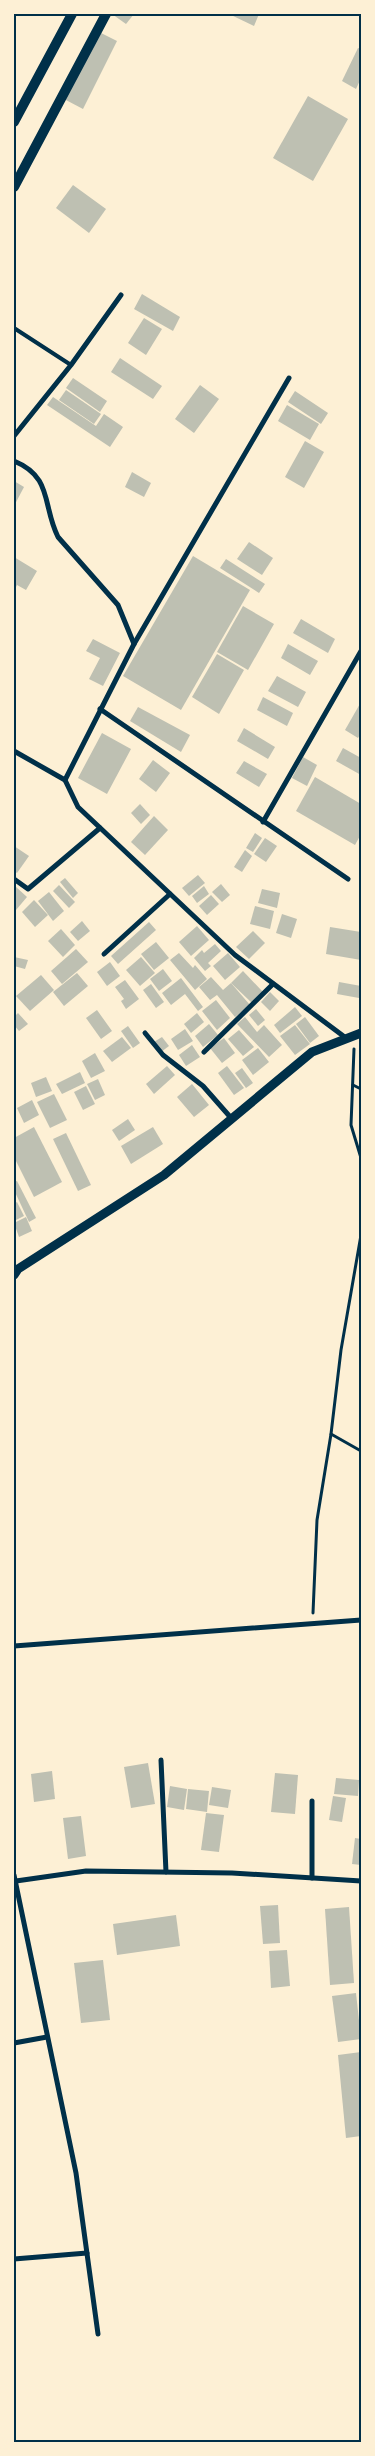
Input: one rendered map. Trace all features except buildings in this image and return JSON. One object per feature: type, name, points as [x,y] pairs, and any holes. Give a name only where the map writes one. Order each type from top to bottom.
[{"type":"main road","points":[[14,122],[72,14]]},
{"type":"main road","points":[[14,187],[106,14]]},
{"type":"street","points":[[14,436],[71,365],[121,295]]},
{"type":"street","points":[[65,780],[134,644],[289,378]]},
{"type":"street","points":[[14,462],[37,474],[42,484],[58,537],[118,605],[134,644]]},
{"type":"street","points":[[263,822],[361,651]]},
{"type":"street","points":[[100,709],[348,879]]},
{"type":"street","points":[[14,751],[65,780],[78,807],[235,955],[273,984],[354,1036]]},
{"type":"street","points":[[14,879],[28,889],[100,828]]},
{"type":"street","points":[[104,954],[170,894]]},
{"type":"street","points":[[204,1052],[273,984]]},
{"type":"street","points":[[144,1033],[164,1055],[203,1086],[232,1119]]},
{"type":"street","points":[[14,1282],[16,1272],[164,1175],[312,1052],[354,1036]]},
{"type":"street","points":[[14,1646],[361,1620]]},
{"type":"street","points":[[161,1760],[166,1872]]},
{"type":"street","points":[[312,1801],[312,1878]]},
{"type":"street","points":[[98,2334],[76,2173],[15,1878],[86,1871],[166,1872],[361,1881]]},
{"type":"street","points":[[14,2043],[47,2037]]},
{"type":"street","points":[[14,2259],[87,2254]]},
{"type":"lane","points":[[14,328],[71,365]]},
{"type":"path","points":[[354,1036],[351,1125],[361,1158]]},
{"type":"path","points":[[353,1085],[361,1088]]},
{"type":"path","points":[[312,1623],[317,1571],[316,1529],[331,1434],[341,1350],[361,1235]]},
{"type":"path","points":[[331,1434],[361,1451]]}]
